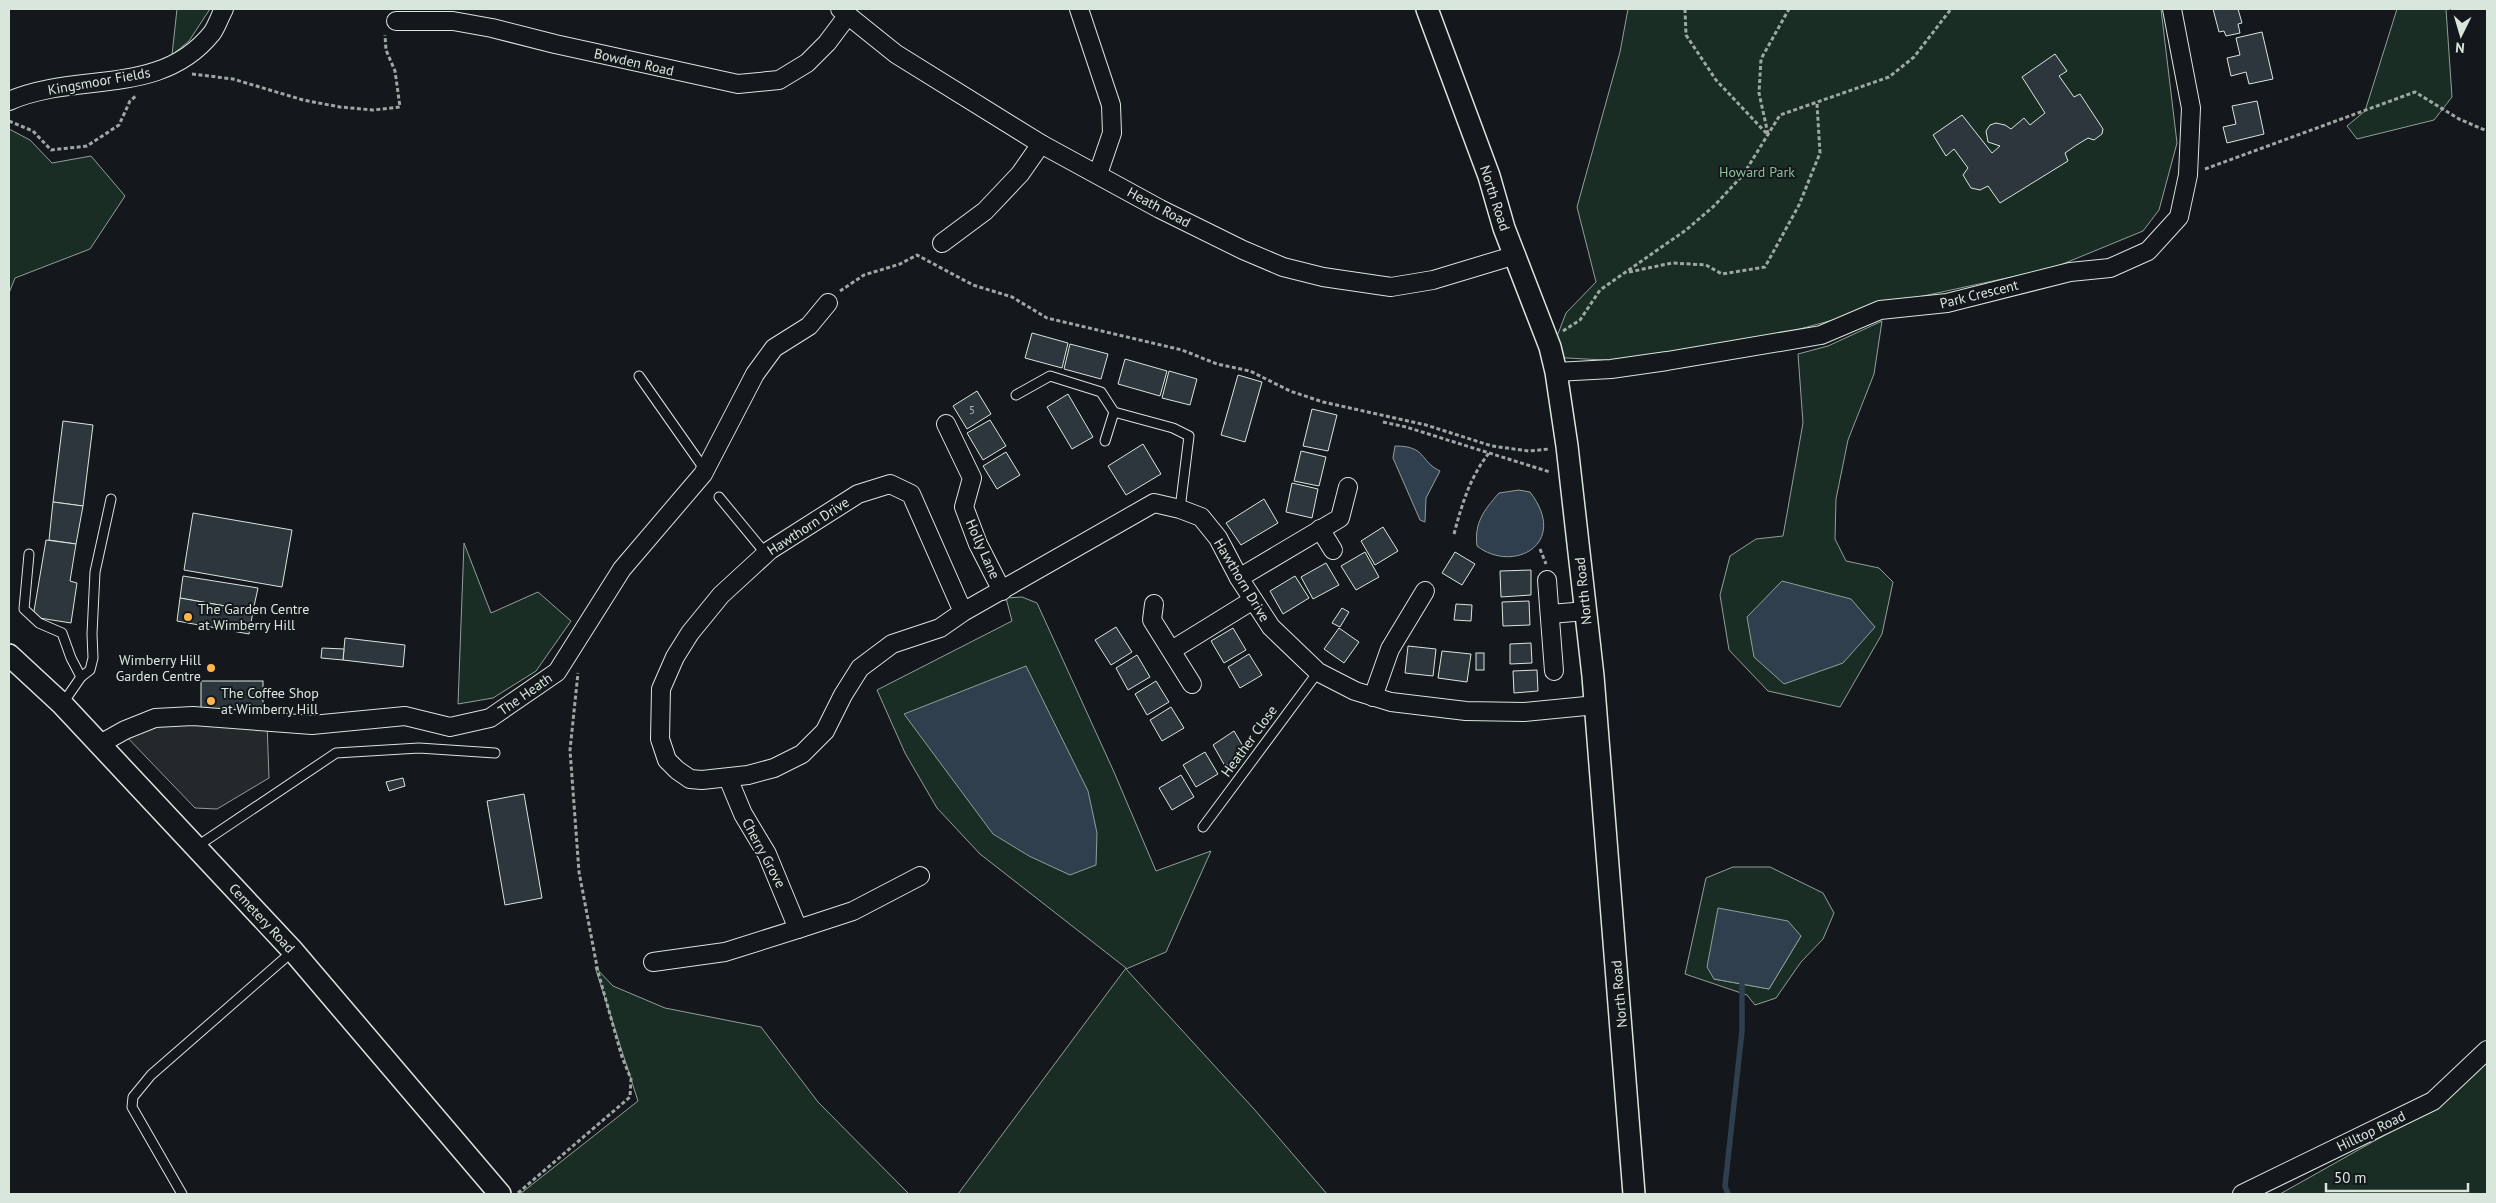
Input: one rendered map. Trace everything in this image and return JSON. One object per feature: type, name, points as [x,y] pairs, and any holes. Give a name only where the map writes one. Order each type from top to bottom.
[{"type":"street","name":"Kingsmoor Fields","points":[[9,101],[39,92],[83,83],[139,78],[163,70],[180,61],[212,32],[224,9]]},
{"type":"street","points":[[1079,9],[1111,105],[1112,133],[1098,174]]},
{"type":"street","name":"North Road","points":[[1427,9],[1550,347],[1556,372],[1567,446],[1596,705],[1634,1194]]},
{"type":"street","name":"Park Crescent","points":[[1556,372],[1611,369],[1812,336],[1880,310],[1947,303],[2070,272],[2110,268],[2148,251],[2179,217],[2188,175],[2191,108],[2172,9]]},
{"type":"street","name":"Heath Road","points":[[844,12],[896,54],[1041,144],[1160,209],[1242,250],[1283,268],[1323,277],[1391,287],[1433,280],[1516,255]]},
{"type":"street","name":"Bowden Road","points":[[396,21],[454,15],[492,28],[555,44],[738,84],[779,80],[807,63],[827,43],[844,12]]},
{"type":"street","points":[[942,243],[985,211],[1020,174],[1041,144]]},
{"type":"street","name":"The Heath","points":[[100,744],[125,730],[155,718],[193,716],[312,724],[404,716],[450,727],[490,718],[557,672],[622,569],[705,470],[756,374],[774,348],[808,326],[828,303]]},
{"type":"street","name":"Holly Lane","points":[[946,424],[972,478],[964,506],[978,544],[1002,592]]},
{"type":"street","name":"Hawthorn Drive","points":[[963,612],[911,494],[890,484],[858,494],[766,554],[721,594],[690,633],[675,657],[661,689],[660,739],[667,760],[690,779],[728,778],[774,768],[802,754],[825,731],[843,695],[860,668],[892,644],[940,628],[963,612],[1002,592],[1154,503],[1180,509],[1201,518],[1218,538],[1253,600],[1271,627],[1318,672],[1355,691],[1391,702],[1466,712],[1524,712],[1596,705]]},
{"type":"street","points":[[1240,578],[1340,518],[1348,487]]},
{"type":"street","points":[[1320,529],[1333,550]]},
{"type":"street","points":[[1547,580],[1554,671]]},
{"type":"street","points":[[1373,697],[1390,649],[1425,591]]},
{"type":"street","points":[[1172,650],[1253,600]]},
{"type":"street","points":[[1154,604],[1152,620],[1192,684]]},
{"type":"street","points":[[1550,614],[1586,612]]},
{"type":"street","name":"Cemetery Road","points":[[9,655],[62,704],[293,951],[500,1194]]},
{"type":"street","name":"Cherry Grove","points":[[728,778],[743,814],[767,854],[798,929]]},
{"type":"street","points":[[653,962],[725,952],[798,929],[853,911],[920,876]]},
{"type":"street","name":"Hilltop Road","points":[[2242,1194],[2433,1101],[2487,1050]]},
{"type":"lane","points":[[639,376],[705,470]]},
{"type":"lane","points":[[1016,395],[1050,376],[1101,392],[1114,412],[1173,428],[1189,436],[1180,509]]},
{"type":"lane","points":[[1106,442],[1114,412]]},
{"type":"lane","points":[[718,497],[766,554]]},
{"type":"lane","points":[[62,704],[81,677],[90,670],[93,658],[92,634],[95,572],[111,499]]},
{"type":"lane","points":[[29,554],[24,610],[39,623],[62,633],[71,658],[81,677]]},
{"type":"lane","name":"Heather Close","points":[[1203,827],[1318,672]]},
{"type":"lane","points":[[196,847],[336,753],[419,748],[494,753]]},
{"type":"lane","points":[[182,1194],[132,1106],[133,1097],[151,1074],[293,951]]},
{"type":"path","points":[[1685,9],[1686,35],[1716,80],[1768,135]]},
{"type":"path","points":[[1768,135],[1759,93],[1761,59],[1789,9]]},
{"type":"path","points":[[1550,347],[1555,338],[1580,320],[1600,290],[1627,272],[1714,206],[1743,175],[1780,115],[1817,104],[1889,77],[1914,57],[1951,9]]},
{"type":"path","points":[[189,73],[233,79],[303,100],[340,107],[373,110],[400,107],[395,71],[386,50],[385,36],[396,21]]},
{"type":"path","points":[[9,121],[33,131],[51,150],[87,146],[119,125],[130,100],[143,90]]},
{"type":"path","points":[[2188,175],[2415,92],[2460,119],[2487,131]]},
{"type":"path","points":[[1627,272],[1672,263],[1706,265],[1722,274],[1765,267],[1799,205],[1820,153],[1817,104]]},
{"type":"path","points":[[828,303],[835,294],[864,275],[900,264],[916,255],[973,285],[1012,297],[1047,318],[1182,350],[1217,364],[1250,371],[1290,391],[1323,402],[1426,425],[1492,446],[1530,451],[1567,446]]},
{"type":"path","points":[[1383,422],[1406,426],[1550,472],[1570,472]]},
{"type":"path","points":[[1454,534],[1468,487],[1477,468],[1489,453]]},
{"type":"path","points":[[517,1194],[630,1097],[631,1079],[622,1057],[598,972],[580,872],[570,750],[582,635]]},
{"type":"green space","points":[[177,9],[210,9],[189,41],[172,55]]},
{"type":"green space","name":"Howard Park","points":[[1628,9],[2161,9],[2177,143],[2159,210],[2143,231],[2053,268],[1914,298],[1763,339],[1622,361],[1549,357],[1566,313],[1596,282],[1577,207],[1620,52]]},
{"type":"green space","points":[[2397,9],[2446,9],[2452,97],[2434,120],[2357,139],[2347,126],[2365,111]]},
{"type":"green space","points":[[9,129],[30,140],[52,163],[91,156],[125,196],[90,249],[15,278],[9,293]]},
{"type":"green space","points":[[1882,321],[1874,374],[1848,440],[1836,499],[1835,539],[1846,561],[1879,568],[1893,582],[1882,634],[1840,707],[1768,691],[1729,650],[1720,595],[1730,556],[1756,539],[1783,536],[1803,423],[1798,354],[1828,346]]},
{"type":"green space","points":[[464,543],[491,613],[538,592],[571,621],[536,671],[493,698],[458,704]]},
{"type":"green space","points":[[1022,597],[1037,603],[1114,772],[1156,871],[1211,851],[1166,952],[1126,969],[1254,1109],[1327,1194],[958,1194],[1126,968],[980,854],[937,808],[905,753],[877,690],[1012,621],[1006,598]]},
{"type":"green space","points":[[1733,867],[1770,867],[1823,893],[1834,913],[1823,939],[1801,962],[1776,998],[1755,1005],[1747,995],[1685,974],[1706,878]],"holes":[[[1801,936],[1769,989],[1714,979]]]},
{"type":"green space","points":[[595,967],[613,986],[665,1008],[761,1027],[818,1102],[909,1194],[520,1194],[638,1101]]},
{"type":"green space","points":[[2487,1062],[2487,1194],[2280,1194],[2440,1104]]},
{"type":"shaded area","points":[[155,718],[267,723],[269,778],[217,809],[195,808],[124,734]]},
{"type":"water","points":[[1395,446],[1413,448],[1440,471],[1426,498],[1425,522],[1420,520],[1393,458]]},
{"type":"water","points":[[1519,490],[1530,492],[1541,510],[1544,526],[1540,539],[1532,549],[1520,555],[1506,557],[1491,554],[1477,546],[1477,530],[1481,517],[1489,505],[1499,493]]},
{"type":"water","points":[[1782,581],[1851,599],[1875,627],[1843,663],[1784,684],[1754,657],[1747,617]]},
{"type":"water","points":[[1026,666],[1088,791],[1097,833],[1096,865],[1070,875],[1029,856],[993,834],[904,714]]},
{"type":"water","points":[[1718,908],[1788,921],[1801,936],[1769,989],[1714,979],[1707,967]]},
{"type":"building","points":[[2213,9],[2238,9],[2242,23],[2238,24],[2240,33],[2226,36],[2224,31],[2219,32]]},
{"type":"building","points":[[2262,32],[2273,79],[2249,84],[2246,72],[2231,76],[2227,58],[2240,55],[2236,38]]},
{"type":"building","points":[[2055,54],[2067,71],[2059,76],[2074,97],[2080,94],[2103,129],[2102,134],[2094,140],[2088,138],[2075,146],[2065,153],[2068,161],[2000,203],[1988,186],[1980,190],[1971,188],[1963,175],[1968,168],[1954,149],[1946,156],[1933,135],[1962,115],[1992,153],[2000,146],[1988,142],[1986,131],[1990,125],[1996,123],[2011,129],[2024,118],[2030,125],[2045,113],[2022,77]]},
{"type":"building","points":[[2257,101],[2264,134],[2227,143],[2223,127],[2236,124],[2232,106]]},
{"type":"building","points":[[1032,333],[1068,343],[1062,368],[1025,358]]},
{"type":"building","points":[[1070,344],[1108,354],[1101,379],[1064,369]]},
{"type":"building","points":[[1125,359],[1167,371],[1160,396],[1118,384]]},
{"type":"building","points":[[1169,371],[1197,379],[1190,405],[1162,398]]},
{"type":"building","points":[[1238,375],[1262,382],[1245,442],[1221,435]]},
{"type":"building","points":[[977,391],[991,414],[967,429],[953,406]]},
{"type":"building","points":[[1068,394],[1093,437],[1072,449],[1047,407]]},
{"type":"building","points":[[1312,409],[1337,415],[1328,451],[1303,446]]},
{"type":"building","points":[[990,420],[1006,446],[983,460],[967,433]]},
{"type":"building","points":[[63,421],[93,425],[83,506],[53,502]]},
{"type":"building","points":[[1143,444],[1161,474],[1126,495],[1108,466]]},
{"type":"building","points":[[1301,451],[1326,457],[1319,486],[1294,481]]},
{"type":"building","points":[[1006,452],[1020,475],[997,489],[983,466]]},
{"type":"building","points":[[1292,483],[1318,489],[1312,518],[1286,512]]},
{"type":"building","points":[[1264,499],[1278,523],[1241,545],[1226,523]]},
{"type":"building","points":[[53,502],[83,506],[76,544],[49,540]]},
{"type":"building","points":[[193,513],[292,530],[282,587],[184,570]]},
{"type":"building","points":[[1383,527],[1398,551],[1375,565],[1361,541]]},
{"type":"building","points":[[46,540],[76,544],[70,581],[77,583],[71,623],[33,617]]},
{"type":"building","points":[[1365,552],[1379,577],[1356,590],[1341,566]]},
{"type":"building","points":[[1455,552],[1475,564],[1462,585],[1442,573]]},
{"type":"building","points":[[1326,563],[1339,585],[1313,599],[1301,577]]},
{"type":"building","points":[[1531,570],[1531,595],[1501,597],[1500,571]]},
{"type":"building","points":[[183,576],[258,588],[253,611],[180,598]]},
{"type":"building","points":[[1295,576],[1309,598],[1283,614],[1270,591]]},
{"type":"building","points":[[180,598],[253,611],[249,634],[177,621]]},
{"type":"building","points":[[1529,601],[1530,625],[1503,626],[1502,602]]},
{"type":"building","points":[[1456,604],[1472,605],[1471,621],[1454,620]]},
{"type":"building","points":[[1342,608],[1349,612],[1340,627],[1332,623]]},
{"type":"building","points":[[1116,627],[1132,652],[1111,665],[1095,640]]},
{"type":"building","points":[[1233,628],[1246,650],[1224,663],[1211,641]]},
{"type":"building","points":[[1339,628],[1359,642],[1344,663],[1324,649]]},
{"type":"building","points":[[345,638],[405,645],[403,667],[343,660]]},
{"type":"building","points":[[1531,643],[1532,663],[1510,664],[1510,644]]},
{"type":"building","points":[[1408,646],[1436,649],[1433,676],[1405,673]]},
{"type":"building","points":[[322,648],[344,649],[343,660],[321,658]]},
{"type":"building","points":[[1442,651],[1471,654],[1467,682],[1438,678]]},
{"type":"building","points":[[1476,653],[1484,653],[1484,670],[1476,670]]},
{"type":"building","points":[[1249,654],[1262,675],[1240,688],[1228,667]]},
{"type":"building","points":[[1137,655],[1150,677],[1128,690],[1116,668]]},
{"type":"building","points":[[1537,670],[1538,691],[1514,693],[1513,671]]},
{"type":"building","points":[[201,681],[263,681],[263,716],[201,716]]},
{"type":"building","points":[[1156,681],[1169,702],[1147,715],[1135,694]]},
{"type":"building","points":[[1171,707],[1184,728],[1162,741],[1150,720]]},
{"type":"building","points":[[1234,731],[1247,753],[1225,766],[1213,745]]},
{"type":"building","points":[[1205,752],[1218,774],[1196,787],[1183,765]]},
{"type":"building","points":[[1181,775],[1194,797],[1172,810],[1159,788]]},
{"type":"building","points":[[403,778],[405,786],[389,791],[386,782]]},
{"type":"building","points":[[524,794],[542,898],[505,905],[487,801]]},
{"type":"waterway","points":[[1728,1194],[1725,1186],[1742,1031],[1742,984]]},
{"type":"place","name":"The Garden Centre at Wimberry Hill","points":[[188,617]]},
{"type":"place","name":"Wimberry Hill Garden Centre","points":[[211,668]]},
{"type":"place","name":"The Coffee Shop at Wimberry Hill","points":[[211,701]]}]
